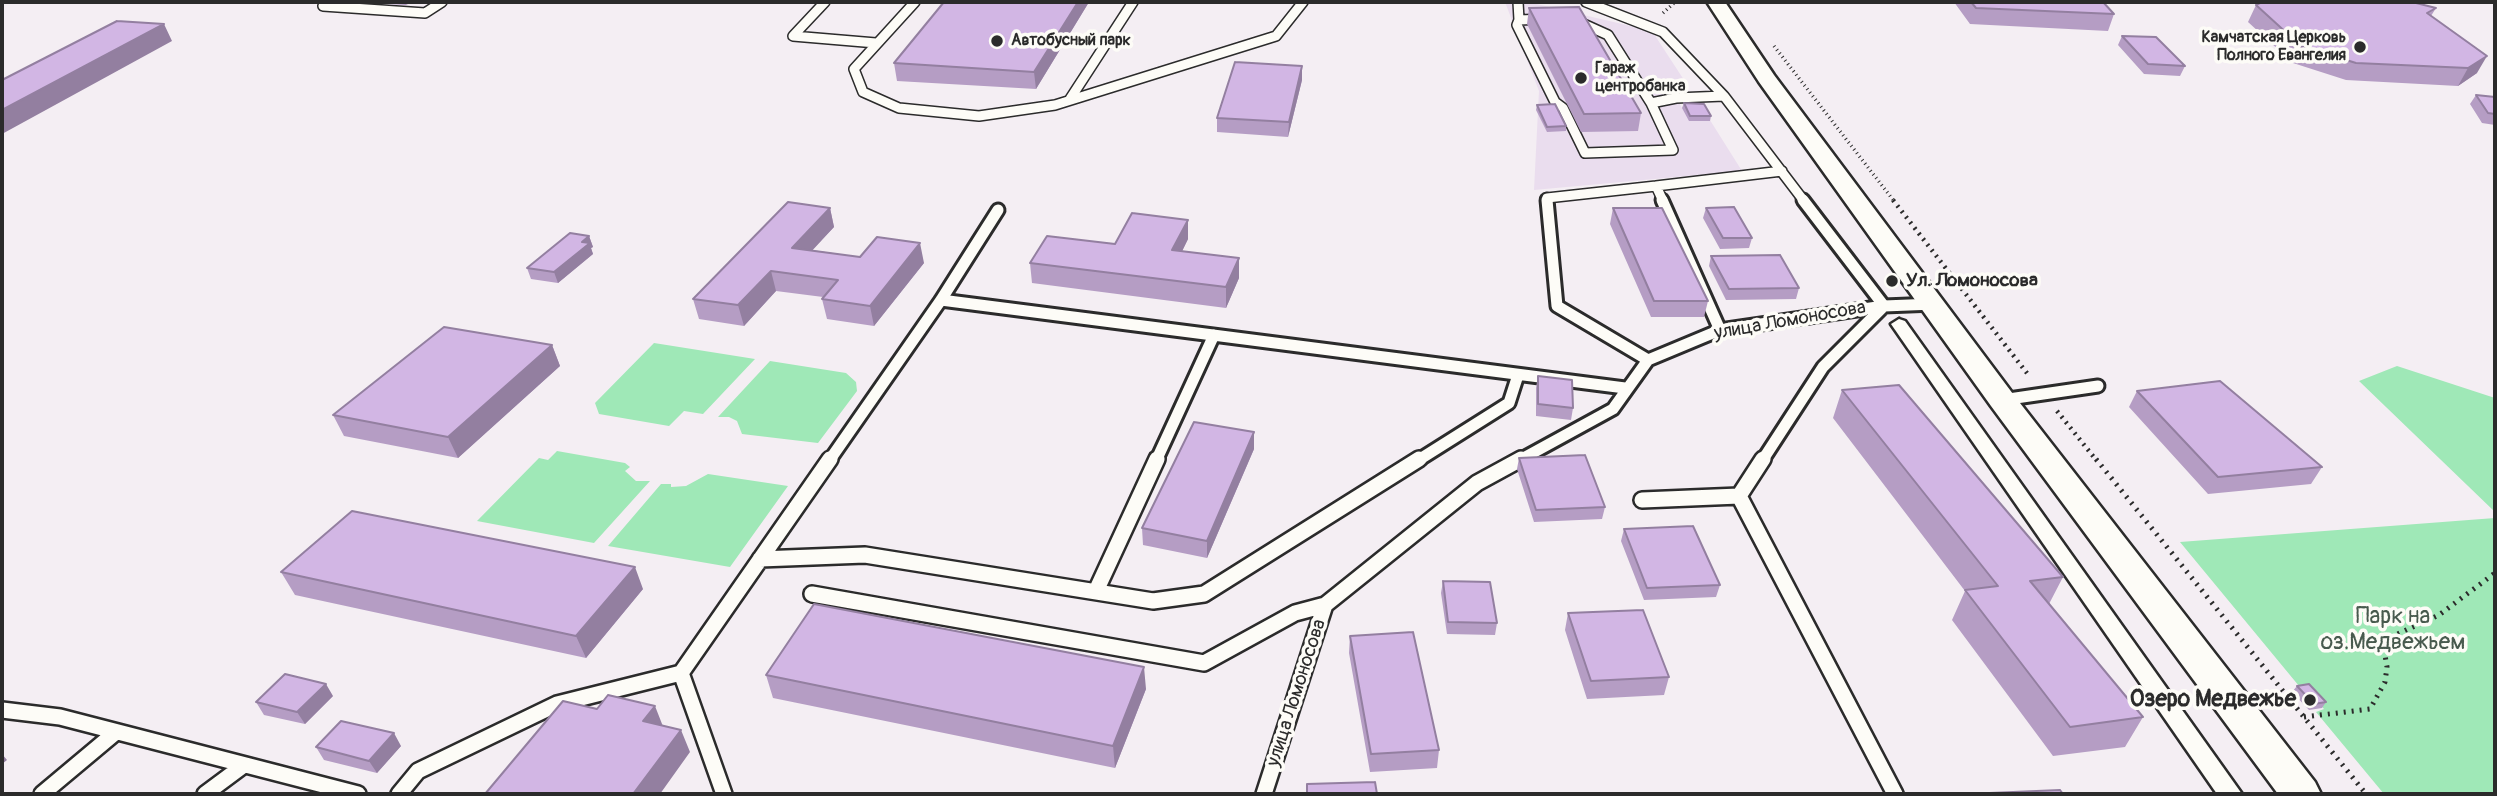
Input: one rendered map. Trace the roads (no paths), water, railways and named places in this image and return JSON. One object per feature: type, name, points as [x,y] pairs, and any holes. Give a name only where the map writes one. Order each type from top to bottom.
[{"type":"street","points":[[1716,2],[1766,78],[2002,400],[2301,794]]},
{"type":"street","points":[[1899,324],[2230,794]]},
{"type":"lane","points":[[330,2],[323,6],[425,13],[442,2]]},
{"type":"lane","points":[[825,2],[793,36],[876,43]]},
{"type":"lane","points":[[915,2],[854,68],[863,92],[899,108],[979,116],[1070,99],[1276,36],[1303,2]]},
{"type":"lane","points":[[1070,99],[1133,2]]},
{"type":"lane","points":[[1518,2],[1520,19],[1517,25],[1585,153],[1674,150],[1651,103],[1608,35],[1564,19]]},
{"type":"lane","points":[[1587,2],[1663,32],[1698,72],[1724,96],[1884,306],[1934,304]]},
{"type":"lane","points":[[1520,19],[1553,19]]},
{"type":"lane","points":[[1651,103],[1676,98],[1724,96]]},
{"type":"lane","points":[[1648,360],[1557,306],[1547,198],[1782,171]]},
{"type":"lane","points":[[1656,186],[1720,330]]},
{"type":"lane","points":[[400,794],[418,771],[557,704],[681,673],[941,300],[998,210]]},
{"type":"lane","points":[[941,300],[1625,388]]},
{"type":"lane","name":"улица Ломоносова","points":[[1264,794],[1325,605],[1478,483],[1613,409],[1625,388],[1648,360],[1720,330],[1884,306]]},
{"type":"lane","name":"улица Ломоносова","points":[[1739,496],[1823,367],[1884,306]]},
{"type":"lane","points":[[1096,591],[1214,335]]},
{"type":"lane","points":[[760,559],[865,555],[1153,601],[1204,594],[1509,403],[1518,375]]},
{"type":"lane","points":[[2002,400],[2098,386]]},
{"type":"lane","points":[[1642,500],[1739,496],[1895,794]]},
{"type":"lane","points":[[812,594],[1204,663],[1295,613],[1325,605]]},
{"type":"lane","points":[[681,673],[724,794]]},
{"type":"lane","points":[[2,710],[60,717],[358,794]]},
{"type":"lane","points":[[42,794],[116,732]]},
{"type":"lane","points":[[205,794],[244,765]]},
{"type":"place","name":"Автобусный парк","points":[[997,41]]},
{"type":"place","name":"Камчатская Церковь Полного Евангелия","points":[[2360,47]]},
{"type":"place","name":"Гараж центробанка","points":[[1581,78]]},
{"type":"place","name":"Ул. Ломоносова","points":[[1892,281]]},
{"type":"place","name":"Озеро Медвежье","points":[[2310,700]]},
{"type":"park label","name":"Парк на оз.Медвежьем","points":[[2393,630]]}]
